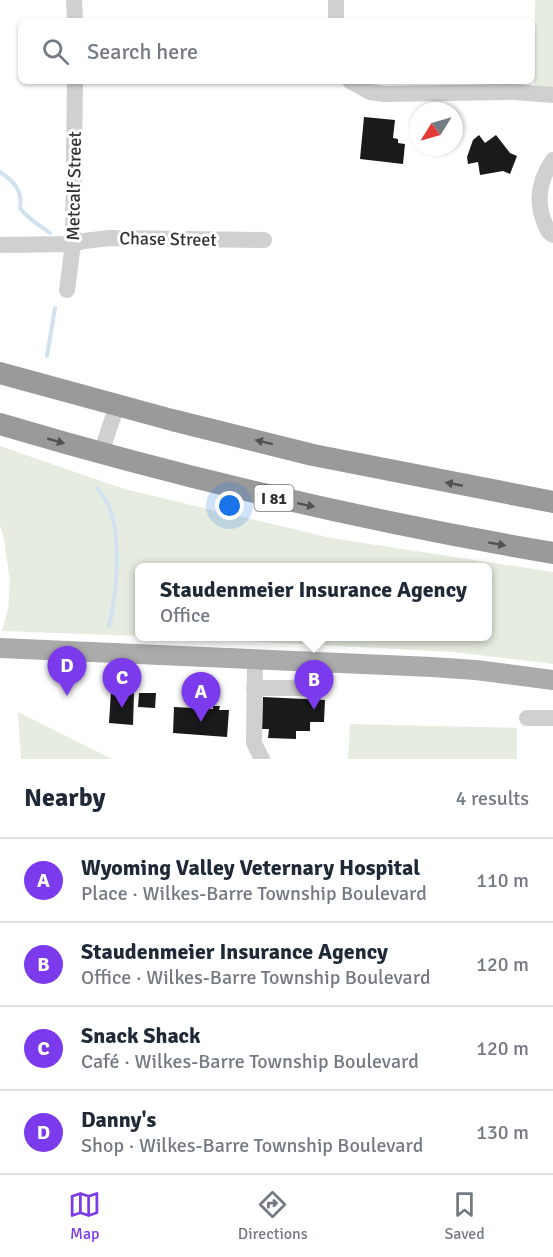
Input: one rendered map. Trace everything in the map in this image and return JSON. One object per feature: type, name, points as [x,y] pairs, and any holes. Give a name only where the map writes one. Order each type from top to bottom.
[{"type":"highway","points":[[0,373],[313,455],[553,502]]},
{"type":"highway","name":"I 81","points":[[0,424],[101,453],[292,502],[450,536],[553,553]]},
{"type":"main road","points":[[0,648],[476,670],[553,680]]},
{"type":"street","points":[[74,0],[75,18]]},
{"type":"street","points":[[336,0],[336,18]]},
{"type":"street","name":"Metcalf Street","points":[[68,290],[74,244],[75,84]]},
{"type":"street","points":[[355,84],[370,92],[385,94],[513,92],[553,95]]},
{"type":"street","points":[[553,160],[539,191],[539,209],[548,232],[553,235]]},
{"type":"street","name":"Chase Street","points":[[0,245],[74,244],[110,238],[264,240]]},
{"type":"street","points":[[101,453],[117,405]]},
{"type":"street","points":[[255,658],[254,743],[262,759]]},
{"type":"street","points":[[254,688],[320,688],[324,683],[326,662]]},
{"type":"street","points":[[527,718],[553,718]]},
{"type":"shaded area","points":[[535,0],[553,0],[553,88],[534,88]]},
{"type":"shaded area","points":[[0,446],[124,489],[331,538],[553,572],[553,664],[454,652],[244,641],[492,641],[492,563],[135,563],[135,636],[2,631],[8,609],[10,582],[0,525]]},
{"type":"shaded area","points":[[18,712],[112,759],[21,759]]},
{"type":"shaded area","points":[[350,724],[517,728],[517,759],[348,759]]},
{"type":"building","points":[[364,117],[395,120],[393,138],[398,139],[398,143],[405,144],[403,164],[360,159]]},
{"type":"building","points":[[479,135],[485,143],[496,135],[510,153],[517,156],[510,174],[503,171],[480,175],[478,162],[468,164],[467,157],[473,140]]},
{"type":"building","points":[[111,691],[134,692],[133,725],[109,723]]},
{"type":"building","points":[[139,693],[156,693],[155,708],[138,707]]},
{"type":"building","points":[[263,697],[325,700],[324,722],[310,722],[310,731],[296,731],[296,739],[268,738],[269,729],[262,729]]},
{"type":"building","points":[[213,706],[220,706],[219,710],[229,710],[227,737],[173,733],[174,707],[213,709]]},
{"type":"waterway","points":[[0,172],[19,192],[20,208],[23,212],[50,233]]},
{"type":"waterway","points":[[47,356],[55,308]]},
{"type":"waterway","points":[[97,488],[108,504],[117,548],[116,581],[109,626]]},
{"type":"place","name":"Danny's","points":[[67,696]]},
{"type":"place","name":"Snack Shack","points":[[122,708]]},
{"type":"place","name":"Staudenmeier Insurance Agency","points":[[314,710]]},
{"type":"place","name":"Wyoming Valley Veternary Hospital","points":[[201,722]]}]
